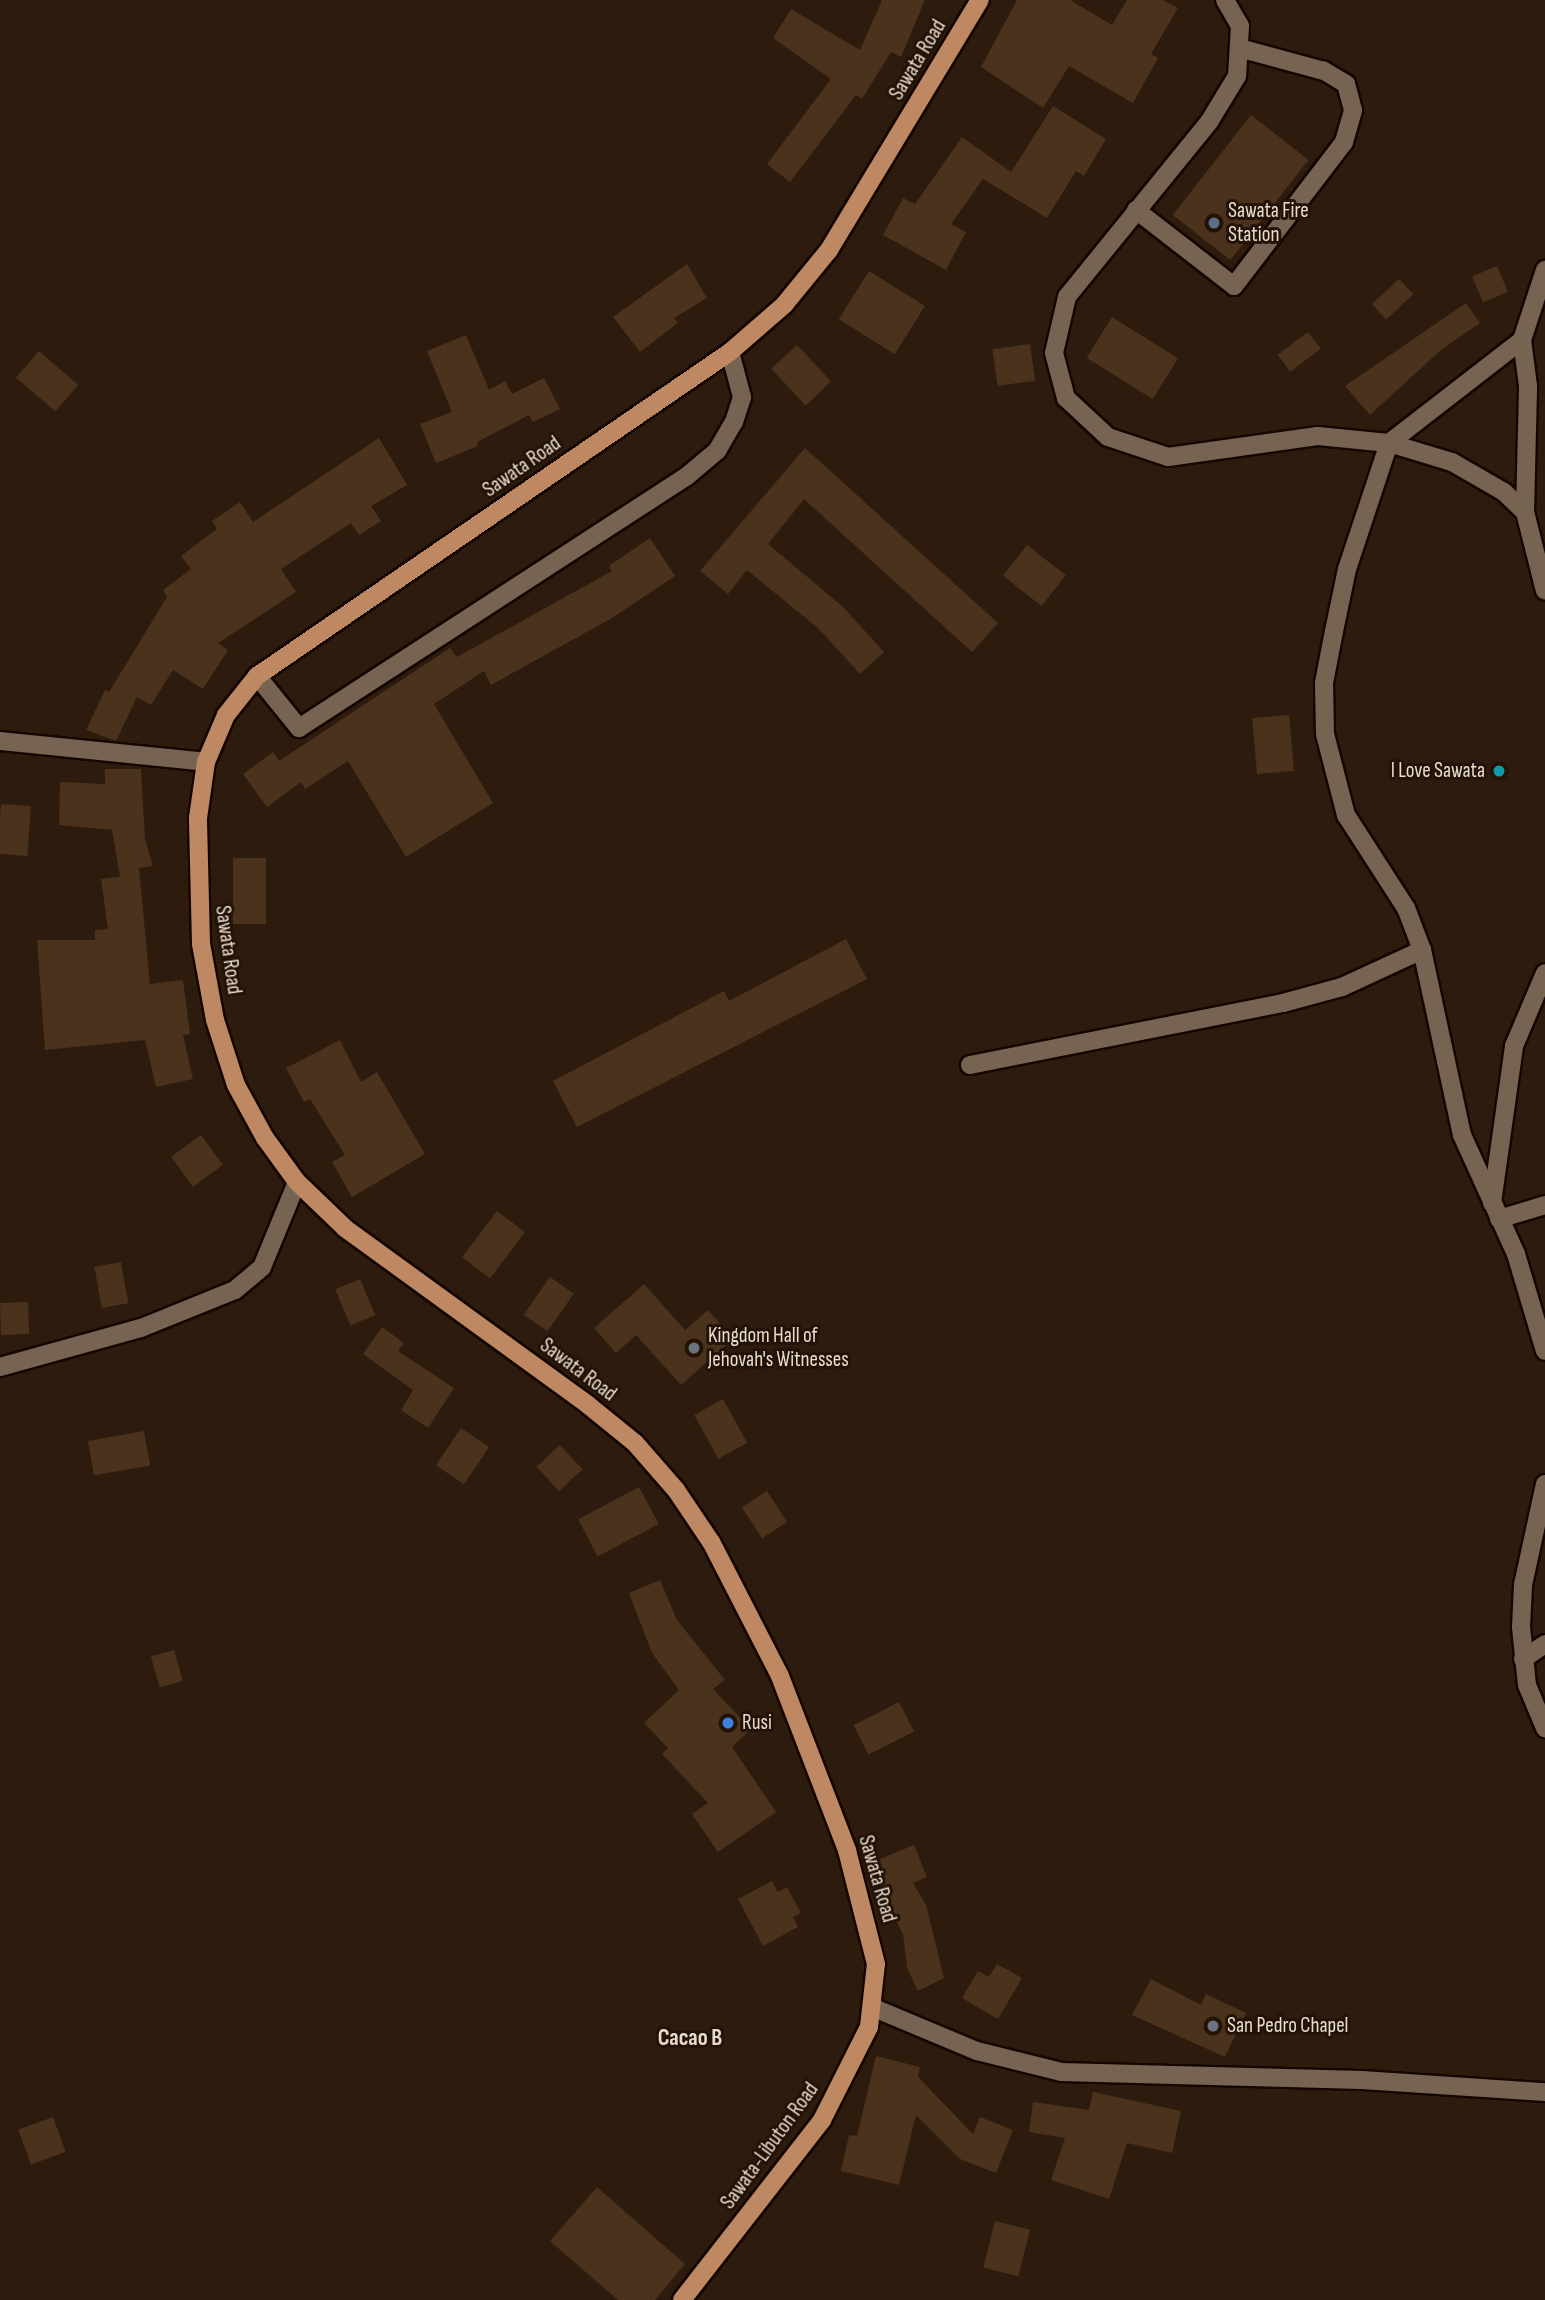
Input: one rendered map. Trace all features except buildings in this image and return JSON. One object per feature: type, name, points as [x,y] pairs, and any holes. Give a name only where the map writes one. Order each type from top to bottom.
[{"type":"main road","name":"Sawata Road","points":[[874,2008],[876,1964],[867,1921],[812,1754],[780,1676],[711,1542],[676,1490],[616,1427],[345,1228],[297,1182],[236,1085],[215,1020],[201,944],[196,877],[206,762],[226,715],[257,676],[730,352],[783,305],[829,250],[980,0]]},
{"type":"main road","name":"Sawata-Libuton Road","points":[[682,2300],[822,2120],[858,2057],[874,2008]]},
{"type":"street","points":[[1225,0],[1240,26],[1242,49],[1226,100],[1081,275],[1058,323],[1057,377],[1085,420],[1136,450],[1168,457],[1318,436],[1390,443],[1479,475],[1525,512]]},
{"type":"street","points":[[1136,210],[1234,286],[1344,142],[1353,110],[1346,84],[1324,72],[1242,49]]},
{"type":"street","points":[[1545,270],[1522,340],[1528,386],[1525,512],[1545,591]]},
{"type":"street","points":[[1522,340],[1390,443],[1347,569],[1324,683],[1325,734],[1346,815],[1406,908],[1422,950],[1451,1095],[1534,1302],[1545,1351]]},
{"type":"street","points":[[257,676],[299,728],[687,476],[717,451],[734,422],[742,397],[730,352]]},
{"type":"street","points":[[0,741],[206,762]]},
{"type":"street","points":[[970,1065],[1283,1003],[1342,987],[1422,950]]},
{"type":"street","points":[[1496,1211],[1514,1046],[1545,973]]},
{"type":"street","points":[[0,1367],[141,1328],[235,1290],[262,1267],[297,1182]]},
{"type":"street","points":[[1496,1211],[1545,1205]]},
{"type":"street","points":[[1545,1484],[1523,1585],[1523,1659],[1545,1728]]},
{"type":"street","points":[[1523,1659],[1545,1644]]},
{"type":"street","points":[[874,2008],[977,2052],[1060,2072],[1362,2080],[1545,2092]]},
{"type":"place","name":"Sawata Fire Station","points":[[1214,223]]},
{"type":"place","name":"I Love Sawata","points":[[1499,771]]},
{"type":"place","name":"Kingdom Hall of Jehovah's Witnesses","points":[[694,1348]]},
{"type":"place","name":"Rusi","points":[[728,1723]]},
{"type":"place","name":"San Pedro Chapel","points":[[1213,2026]]},
{"type":"district","name":"Cacao B","points":[[690,2038]]}]
